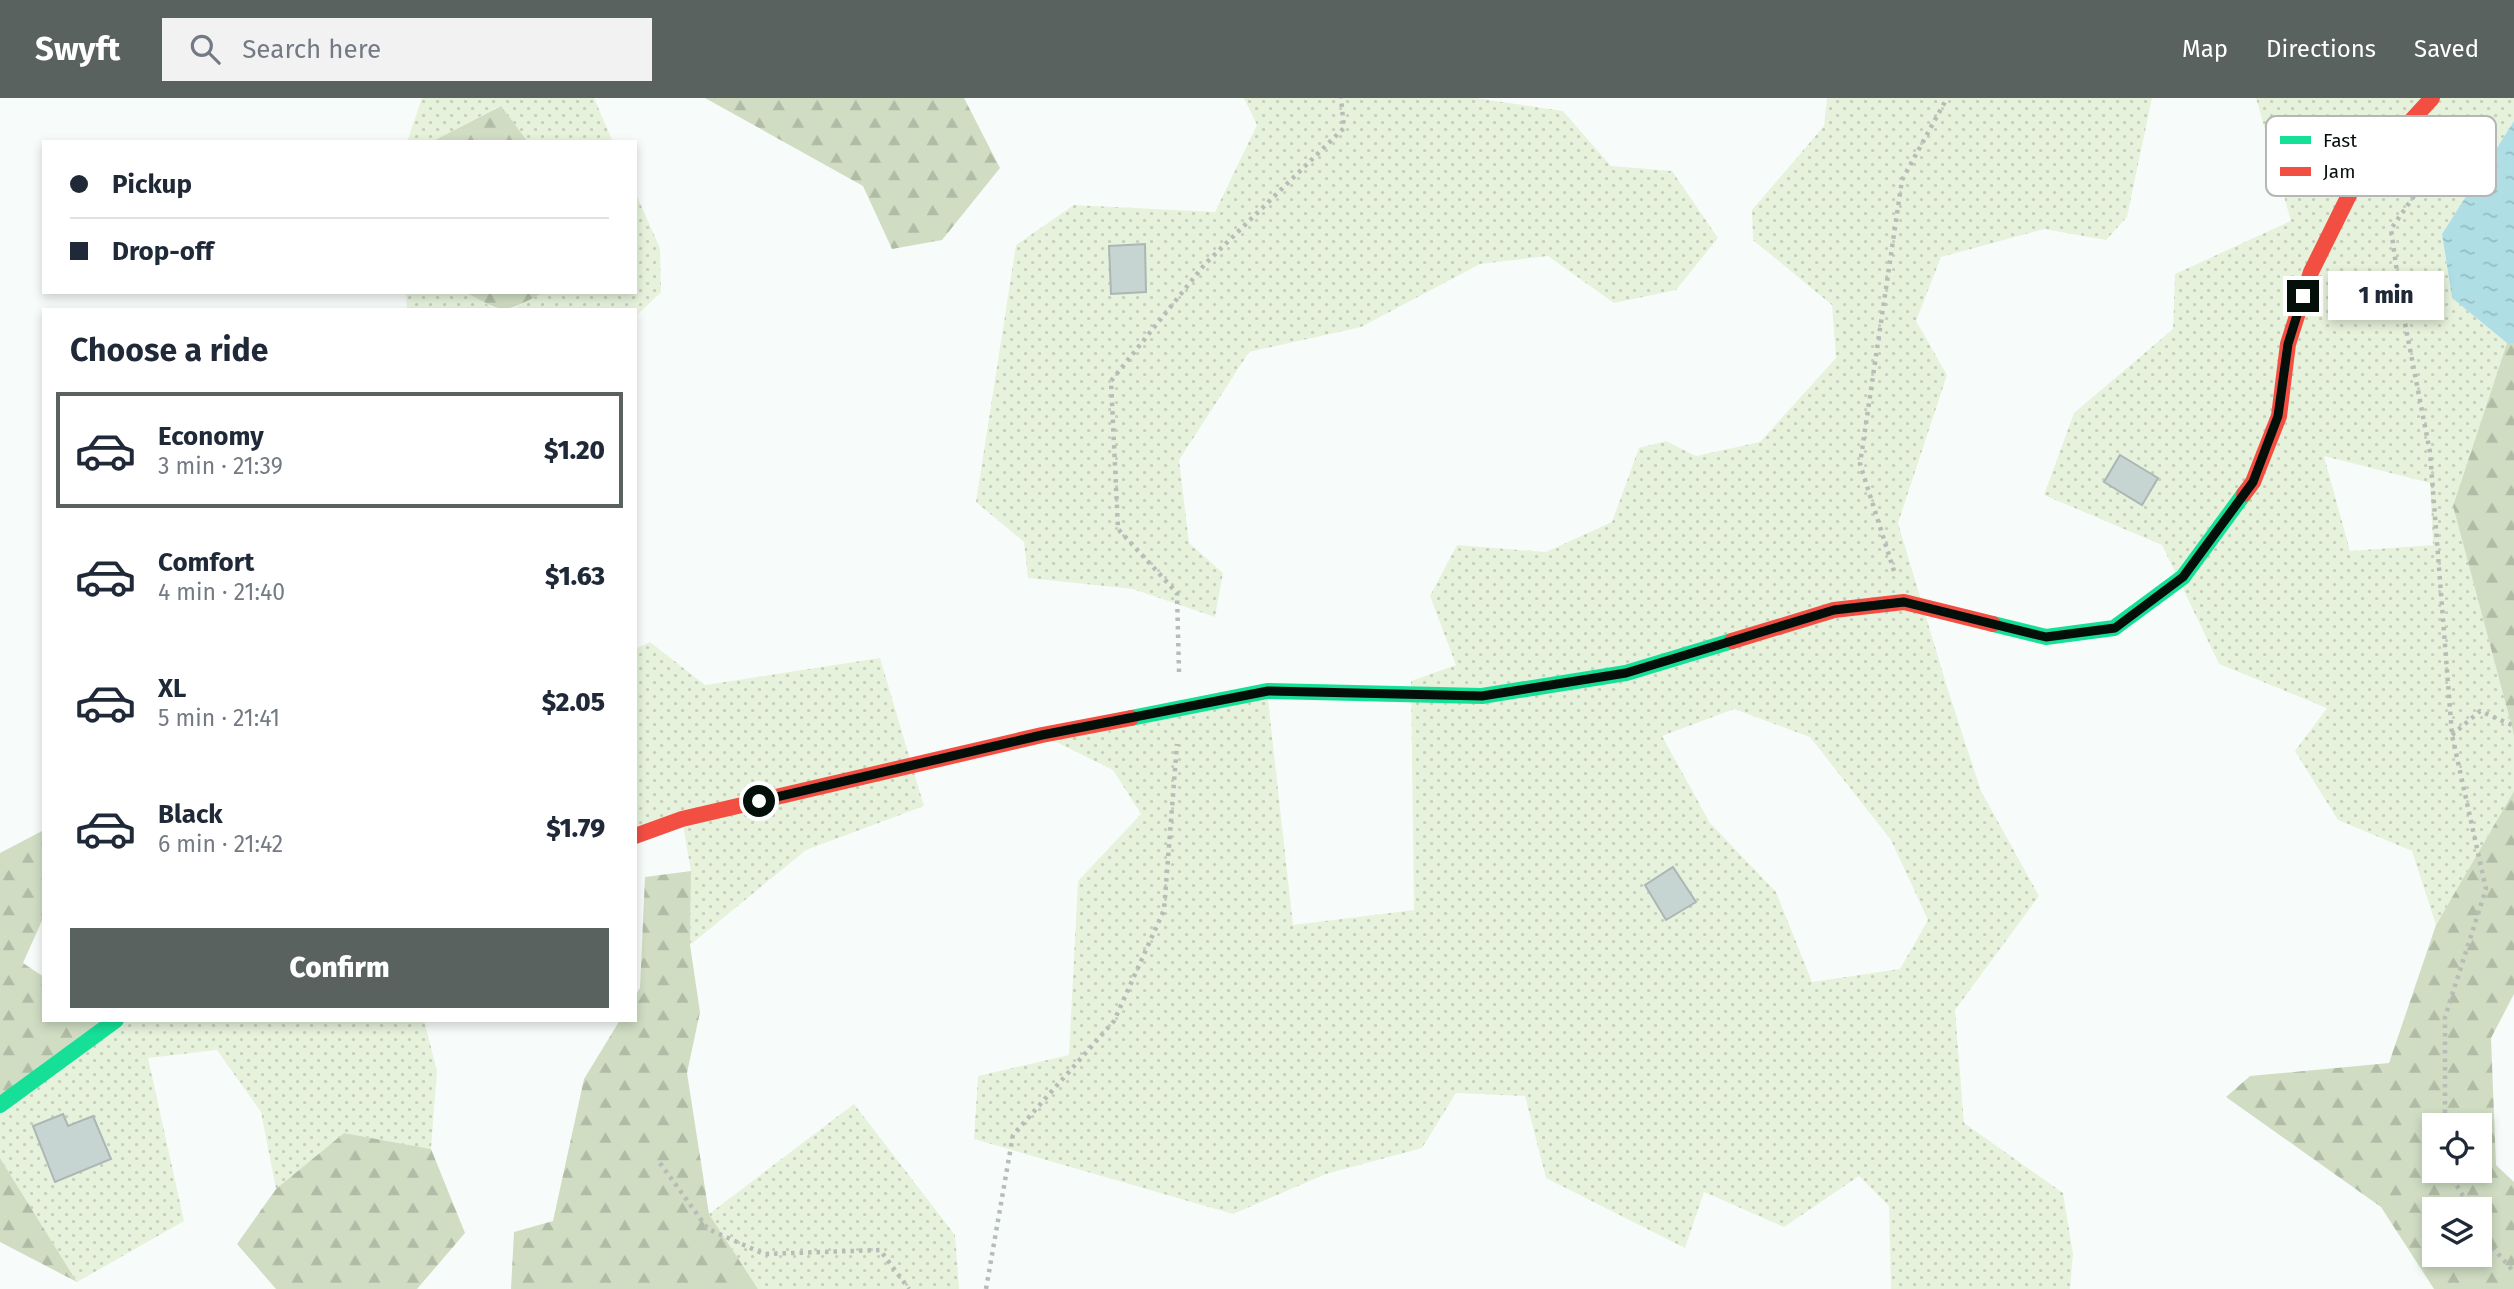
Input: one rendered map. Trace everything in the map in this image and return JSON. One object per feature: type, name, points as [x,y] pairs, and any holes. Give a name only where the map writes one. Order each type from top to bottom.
[{"type":"street","points":[[2416,116],[2432,98]]},
{"type":"street","points":[[637,835],[682,819],[1042,735],[1268,691],[1482,696],[1626,673],[1834,610],[1904,602],[2046,637],[2115,628],[2183,577],[2253,482],[2278,416],[2288,344],[2311,272],[2349,196]]},
{"type":"street","points":[[0,1105],[113,1022]]},
{"type":"path","points":[[1341,98],[1343,128]]},
{"type":"path","points":[[1904,602],[1860,464],[1902,180],[1947,98]]},
{"type":"path","points":[[2413,196],[2391,229],[2402,308],[2430,452],[2452,734],[2486,889],[2445,1017],[2445,1113]]},
{"type":"path","points":[[2452,734],[2480,711],[2514,726]]},
{"type":"path","points":[[660,1163],[708,1229],[764,1254],[880,1250],[909,1289]]},
{"type":"path","points":[[2492,1246],[2514,1272]]},
{"type":"green space","points":[[422,98],[594,98],[612,140],[526,140],[500,106],[435,140],[408,140]]},
{"type":"green space","points":[[705,98],[964,98],[1000,168],[942,240],[892,249],[863,186]]},
{"type":"green space","points":[[1244,98],[1475,98],[1563,111],[1611,166],[1672,171],[1718,238],[1676,290],[1614,303],[1548,256],[1480,264],[1361,327],[1249,352],[1179,460],[1189,543],[1223,573],[1215,617],[1133,589],[1028,578],[1024,542],[976,502],[1016,245],[1074,205],[1215,212],[1257,125]]},
{"type":"green space","points":[[1827,98],[2152,98],[2127,217],[2106,240],[2044,229],[1941,257],[1916,321],[1947,375],[1898,523],[1981,791],[2039,896],[1955,1010],[1964,1123],[2063,1193],[2073,1254],[2070,1289],[1891,1289],[1889,1206],[1859,1176],[1784,1227],[1704,1192],[1685,1248],[1546,1178],[1525,1096],[1456,1093],[1422,1148],[1326,1174],[1233,1214],[974,1139],[978,1076],[1069,1055],[1078,881],[1141,814],[1113,770],[1042,735],[1267,691],[1293,925],[1414,910],[1411,681],[1456,665],[1430,596],[1457,545],[1546,552],[1612,522],[1639,448],[1666,441],[1696,456],[1760,442],[1836,358],[1832,305],[1753,240],[1752,210],[1824,126]],"holes":[[[1734,709],[1810,737],[1891,840],[1928,920],[1900,969],[1812,982],[1776,892],[1710,823],[1662,736]]]},
{"type":"green space","points":[[2256,98],[2514,98],[2514,121],[2496,149],[2496,116],[2266,116],[2266,133]]},
{"type":"green space","points":[[501,106],[526,140],[435,140]]},
{"type":"green space","points":[[637,196],[660,248],[661,292],[637,315],[637,308],[515,308],[540,294],[637,294]]},
{"type":"green space","points":[[2284,196],[2466,196],[2442,234],[2452,298],[2507,343],[2453,506],[2514,735],[2514,791],[2436,925],[2412,851],[2338,820],[2295,751],[2327,708],[2219,664],[2162,545],[2044,495],[2074,413],[2173,329],[2175,274],[2291,221]],"holes":[[[2324,456],[2430,483],[2433,545],[2350,551]]]},
{"type":"green space","points":[[406,294],[469,294],[493,308],[407,308]]},
{"type":"green space","points":[[469,294],[540,294],[512,307],[488,304]]},
{"type":"green space","points":[[2507,343],[2514,343],[2514,735],[2453,506]]},
{"type":"green space","points":[[650,642],[705,685],[880,658],[924,806],[806,850],[690,945],[691,871],[682,820],[637,835],[637,648]]},
{"type":"green space","points":[[2514,791],[2514,994],[2491,1038],[2496,1165],[2514,1182],[2514,1289],[2434,1289],[2381,1207],[2226,1097],[2250,1076],[2389,1063],[2436,925]]},
{"type":"green space","points":[[42,831],[42,920],[23,963],[42,976],[42,1022],[113,1022],[0,1104],[0,853]]},
{"type":"green space","points":[[691,871],[690,945],[700,1012],[687,1073],[709,1214],[758,1289],[511,1289],[514,1232],[553,1221],[584,1079],[619,1022],[637,1022],[645,877]]},
{"type":"green space","points":[[113,1022],[425,1022],[437,1071],[431,1149],[344,1133],[276,1189],[261,1112],[217,1050],[148,1058],[184,1221],[77,1282],[0,1158],[0,1104]]},
{"type":"green space","points":[[854,1104],[955,1235],[959,1289],[758,1289],[709,1214]]},
{"type":"green space","points":[[344,1133],[431,1149],[465,1233],[417,1289],[276,1289],[237,1244],[276,1189]]},
{"type":"green space","points":[[0,1158],[77,1282],[0,1242]]},
{"type":"water","points":[[2514,121],[2514,343],[2507,343],[2452,298],[2442,234],[2466,196],[2496,196],[2496,149]]},
{"type":"building","points":[[1145,244],[1146,292],[1111,294],[1109,246]]},
{"type":"building","points":[[2120,455],[2158,478],[2142,505],[2104,482]]},
{"type":"building","points":[[1673,867],[1696,902],[1666,920],[1645,885]]},
{"type":"building","points":[[63,1114],[68,1126],[93,1116],[111,1159],[55,1182],[33,1126]]},
{"type":"traffic: fast","points":[[1993,624],[2046,637],[2114,628],[2183,577],[2244,494]]},
{"type":"traffic: fast","points":[[1131,718],[1267,691],[1482,696],[1626,673],[1732,641]]},
{"type":"traffic: fast","points":[[0,1105],[113,1022]]},
{"type":"traffic: jam","points":[[2416,116],[2432,98]]},
{"type":"traffic: jam","points":[[2244,494],[2253,482],[2279,416],[2288,344],[2311,272],[2349,196]]},
{"type":"traffic: jam","points":[[1732,641],[1834,610],[1904,602],[1993,624]]},
{"type":"traffic: jam","points":[[637,835],[682,819],[1042,735],[1131,718]]},
{"type":"route","points":[[759,801],[1042,735],[1268,691],[1482,696],[1626,673],[1834,610],[1904,602],[2046,637],[2115,628],[2183,577],[2253,482],[2278,416],[2288,344],[2303,296]]}]
